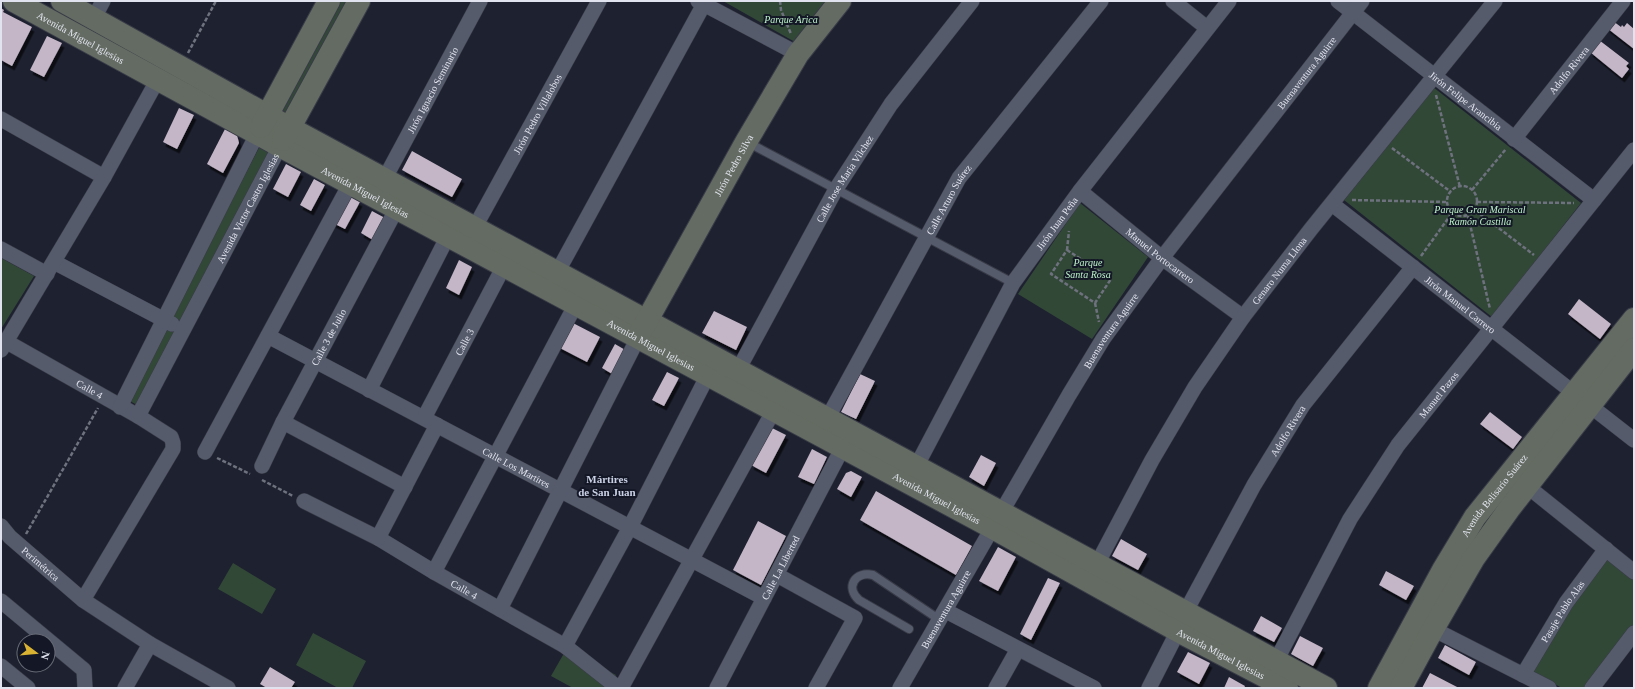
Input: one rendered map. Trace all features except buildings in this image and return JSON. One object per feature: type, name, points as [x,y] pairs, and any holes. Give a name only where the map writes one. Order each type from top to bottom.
[{"type":"main road","name":"Avenida Miguel Iglesias","points":[[14,1],[257,134],[285,137],[385,178],[558,272],[708,375],[843,447],[997,520],[1097,564],[1182,621],[1288,688]]},
{"type":"main road","name":"Avenida Miguel Iglesias","points":[[62,1],[98,10],[180,67],[268,115],[285,137],[350,184],[576,304],[642,329],[738,370],[916,467],[997,520],[1182,621]]},
{"type":"main road","points":[[257,134],[329,1]]},
{"type":"main road","name":"Avenida Victor Castro Iglesias","points":[[285,137],[359,1]]},
{"type":"main road","name":"Jirón Pedro Silva","points":[[642,329],[746,142],[798,54],[840,1]]},
{"type":"main road","name":"Avenida Belisario Suárez","points":[[1401,688],[1474,558],[1527,486],[1634,319]]},
{"type":"main road","name":"Avenida Belisario Suárez","points":[[1379,688],[1443,570],[1476,517],[1582,399],[1634,349]]},
{"type":"main road","name":"Avenida Miguel Iglesias","points":[[1269,675],[1326,688]]},
{"type":"street","name":"Jirón Ignacio Seminario","points":[[385,178],[480,1]]},
{"type":"street","name":"Jirón Pedro Villalobos","points":[[475,227],[599,1]]},
{"type":"street","name":"Calle Jose Maria Vilchez","points":[[738,370],[836,189],[891,104],[972,1]]},
{"type":"street","name":"Calle Arturo Suárez","points":[[827,419],[959,178],[1101,1]]},
{"type":"street","points":[[1173,1],[1207,28]]},
{"type":"street","name":"Jirón Juan Peña","points":[[916,467],[1013,283],[1080,191],[1229,1]]},
{"type":"street","name":"Jirón Felipe Arancibia","points":[[1338,1],[1357,7],[1435,77],[1594,200]]},
{"type":"street","name":"Genaro Numa Llona","points":[[1097,564],[1160,447],[1195,387],[1243,317],[1340,202],[1383,141],[1495,1]]},
{"type":"street","name":"Adolfo Rivera","points":[[1514,139],[1623,1]]},
{"type":"street","points":[[558,272],[701,2],[798,54]]},
{"type":"street","name":"Buenaventura Aguirre","points":[[900,688],[1101,342],[1162,258],[1357,7]]},
{"type":"street","points":[[4,346],[104,177],[158,79]]},
{"type":"street","points":[[1,119],[104,177]]},
{"type":"street","points":[[120,407],[257,134]]},
{"type":"street","name":"Avenida Victor Castro Iglesias","points":[[138,416],[285,137]]},
{"type":"street","name":"Manuel Pazos","points":[[1269,675],[1350,519],[1398,445],[1634,150]]},
{"type":"street","points":[[205,452],[350,184]]},
{"type":"street","name":"Manuel Portocarrero","points":[[1080,191],[1162,258],[1243,317]]},
{"type":"street","name":"Jirón Manuel Carrero","points":[[1340,202],[1413,267],[1634,440]]},
{"type":"street","name":"Calle 3 de Julio","points":[[262,466],[283,422],[397,208]]},
{"type":"street","points":[[369,390],[448,236]]},
{"type":"street","points":[[1,248],[51,268],[163,319],[183,330]]},
{"type":"street","name":"Calle 3","points":[[378,538],[405,487],[430,422],[504,266]]},
{"type":"street","name":"Adolfo Rivera","points":[[1149,688],[1182,621],[1254,485],[1303,405],[1413,267]]},
{"type":"street","points":[[434,572],[576,304]]},
{"type":"street","points":[[500,609],[642,329]]},
{"type":"street","name":"Calle Los Martires","points":[[268,336],[764,598]]},
{"type":"street","name":"Calle 4","points":[[4,346],[138,416],[171,438],[173,443],[173,449],[84,600]]},
{"type":"street","points":[[566,646],[630,527],[708,375]]},
{"type":"street","points":[[620,688],[774,410]]},
{"type":"street","points":[[283,422],[405,487]]},
{"type":"street","name":"Calle La Liberted","points":[[717,688],[843,447]]},
{"type":"street","points":[[1527,486],[1634,572]]},
{"type":"street","name":"Calle 4","points":[[304,501],[378,538],[434,572],[566,646],[620,688]]},
{"type":"street","name":"Perimétrica","points":[[1,526],[10,537],[84,600],[150,644],[228,688]]},
{"type":"street","name":"Pasaje Pablo Alas","points":[[1523,675],[1566,603],[1606,549]]},
{"type":"street","points":[[777,574],[855,618],[816,688]]},
{"type":"street","points":[[1,601],[84,670],[85,688]]},
{"type":"street","points":[[943,615],[1018,649],[1069,682],[1094,688]]},
{"type":"street","points":[[1433,629],[1549,688]]},
{"type":"street","points":[[1592,688],[1634,633]]},
{"type":"street","points":[[125,688],[150,644]]},
{"type":"street","points":[[996,688],[1018,649]]},
{"type":"street","points":[[1,666],[28,688]]},
{"type":"lane","points":[[746,142],[1013,283]]},
{"type":"lane","points":[[909,629],[859,600],[854,595],[852,588],[854,581],[859,576],[865,574],[872,576],[943,615]]},
{"type":"path","points":[[180,67],[216,1]]},
{"type":"path","points":[[780,1],[781,10],[793,39],[787,35]]},
{"type":"path","points":[[1440,94],[1434,89],[1460,186]]},
{"type":"path","points":[[1472,190],[1514,139]]},
{"type":"path","points":[[1383,141],[1451,192]]},
{"type":"path","points":[[1460,186],[1468,187],[1472,190],[1476,194],[1478,202],[1475,210],[1468,216],[1462,217],[1452,213],[1447,202],[1453,189],[1460,186]]},
{"type":"path","points":[[1340,202],[1352,194]]},
{"type":"path","points":[[1573,198],[1579,203]]},
{"type":"path","points":[[1340,202],[1447,202]]},
{"type":"path","points":[[1340,202],[1353,205]]},
{"type":"path","points":[[1478,202],[1579,203]]},
{"type":"path","points":[[1574,209],[1579,203]]},
{"type":"path","points":[[1475,210],[1544,262]]},
{"type":"path","points":[[1413,267],[1452,213]]},
{"type":"path","points":[[1468,216],[1492,315],[1486,310]]},
{"type":"path","points":[[1069,228],[1067,250],[1051,274],[1095,303]]},
{"type":"path","points":[[1067,250],[1111,279],[1095,303],[1099,324],[1104,318]]},
{"type":"path","points":[[19,545],[104,398]]},
{"type":"green space","points":[[336,1],[352,1],[290,116],[278,109]]},
{"type":"green space","name":"Parque Arica","points":[[723,1],[828,1],[795,42]]},
{"type":"green space","name":"Parque Gran Mariscal Ramón Castilla","points":[[1433,87],[1581,203],[1492,317],[1344,200]]},
{"type":"green space","points":[[262,142],[272,147],[139,406],[128,400]]},
{"type":"green space","name":"Parque Santa Rosa","points":[[1080,203],[1148,257],[1092,339],[1018,294]]},
{"type":"green space","points":[[1,258],[34,276],[1,329]]},
{"type":"green space","points":[[1608,555],[1634,576],[1634,629],[1590,688],[1562,688],[1531,671],[1570,605]]},
{"type":"green space","points":[[233,563],[276,589],[262,614],[218,589]]},
{"type":"green space","points":[[313,633],[366,661],[352,688],[338,688],[296,665]]},
{"type":"green space","points":[[567,648],[616,675],[609,688],[573,688],[551,676]]},
{"type":"district","name":"Mártires de San Juan","points":[[607,485]]}]
